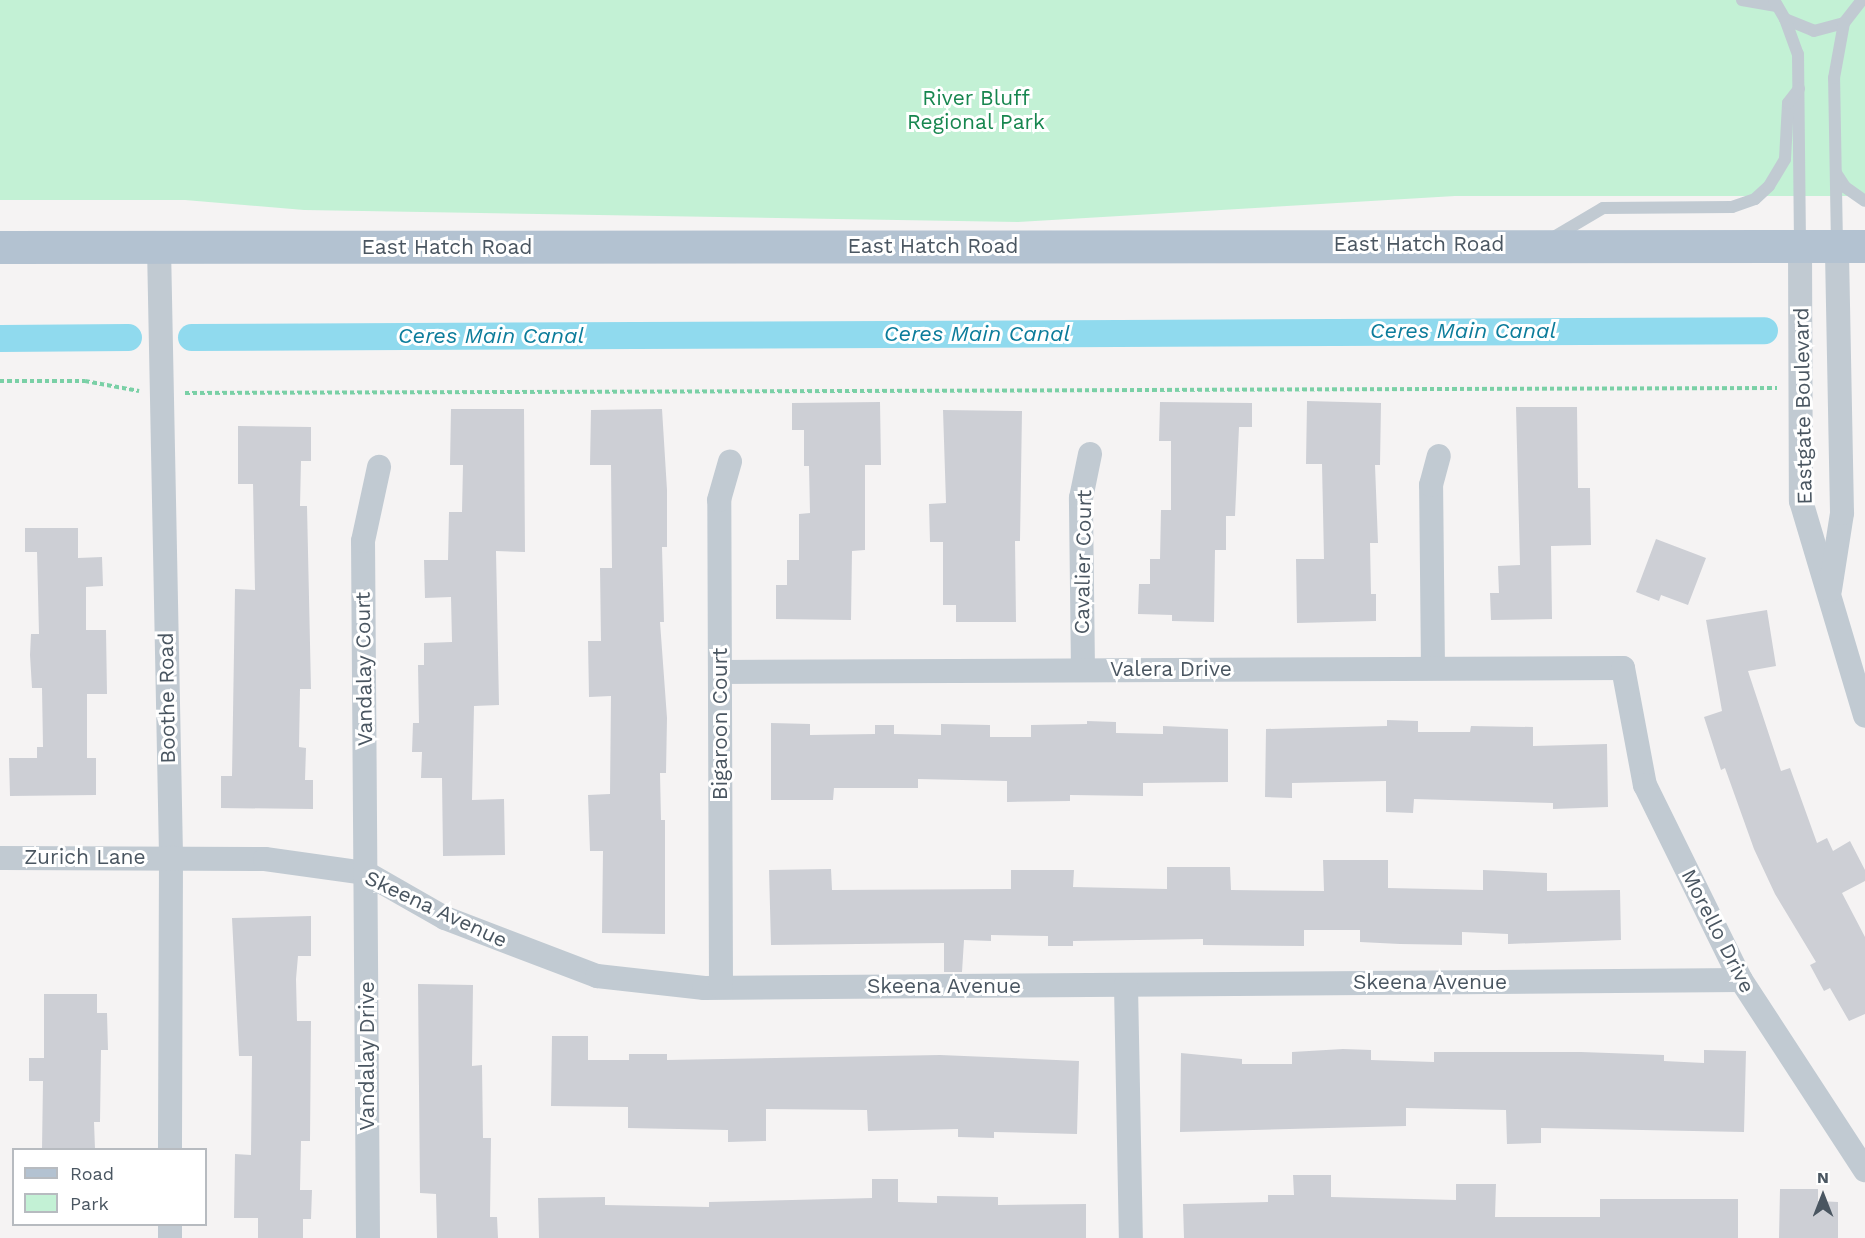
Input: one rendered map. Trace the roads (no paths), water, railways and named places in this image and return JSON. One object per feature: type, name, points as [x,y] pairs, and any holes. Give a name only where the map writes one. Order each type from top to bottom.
[{"type":"main road","name":"East Hatch Road","points":[[0,247],[1543,244],[1851,246]]},
{"type":"street","name":"Eastgate Boulevard","points":[[1800,246],[1801,501],[1865,716]]},
{"type":"street","name":"Eastgate Boulevard","points":[[1829,598],[1842,513],[1851,246]]},
{"type":"street","name":"Boothe Road","points":[[159,247],[160,393],[171,857],[170,1148]]},
{"type":"street","name":"Cavalier Court","points":[[1083,670],[1081,498],[1090,454]]},
{"type":"street","points":[[1433,669],[1431,485],[1439,456]]},
{"type":"street","name":"Bigaroon Court","points":[[721,987],[719,500],[730,462]]},
{"type":"street","name":"Vandalay Court","points":[[366,873],[363,540],[379,467]]},
{"type":"street","name":"Valera Drive","points":[[720,672],[1623,668]]},
{"type":"street","name":"Morello Drive","points":[[1623,668],[1645,785],[1740,980],[1865,1170]]},
{"type":"street","name":"Zurich Lane","points":[[0,858],[171,857]]},
{"type":"street","name":"Skeena Avenue","points":[[171,857],[265,859],[366,873],[446,918],[597,976],[721,987],[1740,980]]},
{"type":"street","name":"Vandalay Drive","points":[[366,873],[368,1238]]},
{"type":"street","points":[[1126,985],[1131,1238]]},
{"type":"lane","points":[[1742,0],[1775,3],[1785,19],[1797,48],[1800,246]]},
{"type":"lane","points":[[1785,19],[1814,31],[1844,23],[1860,10],[1862,0]]},
{"type":"lane","points":[[1844,23],[1834,78],[1836,173],[1851,246]]},
{"type":"lane","points":[[1543,244],[1603,208],[1732,207],[1755,198],[1769,186],[1785,159],[1788,103],[1799,89]]},
{"type":"lane","points":[[1836,173],[1845,187],[1865,201]]},
{"type":"waterway","name":"Ceres Main Canal","points":[[191,337],[1764,330]]},
{"type":"waterway","name":"Ceres Main Canal","points":[[0,338],[128,337]]},
{"type":"park label","name":"River Bluff Regional Park","points":[[976,110]]}]
